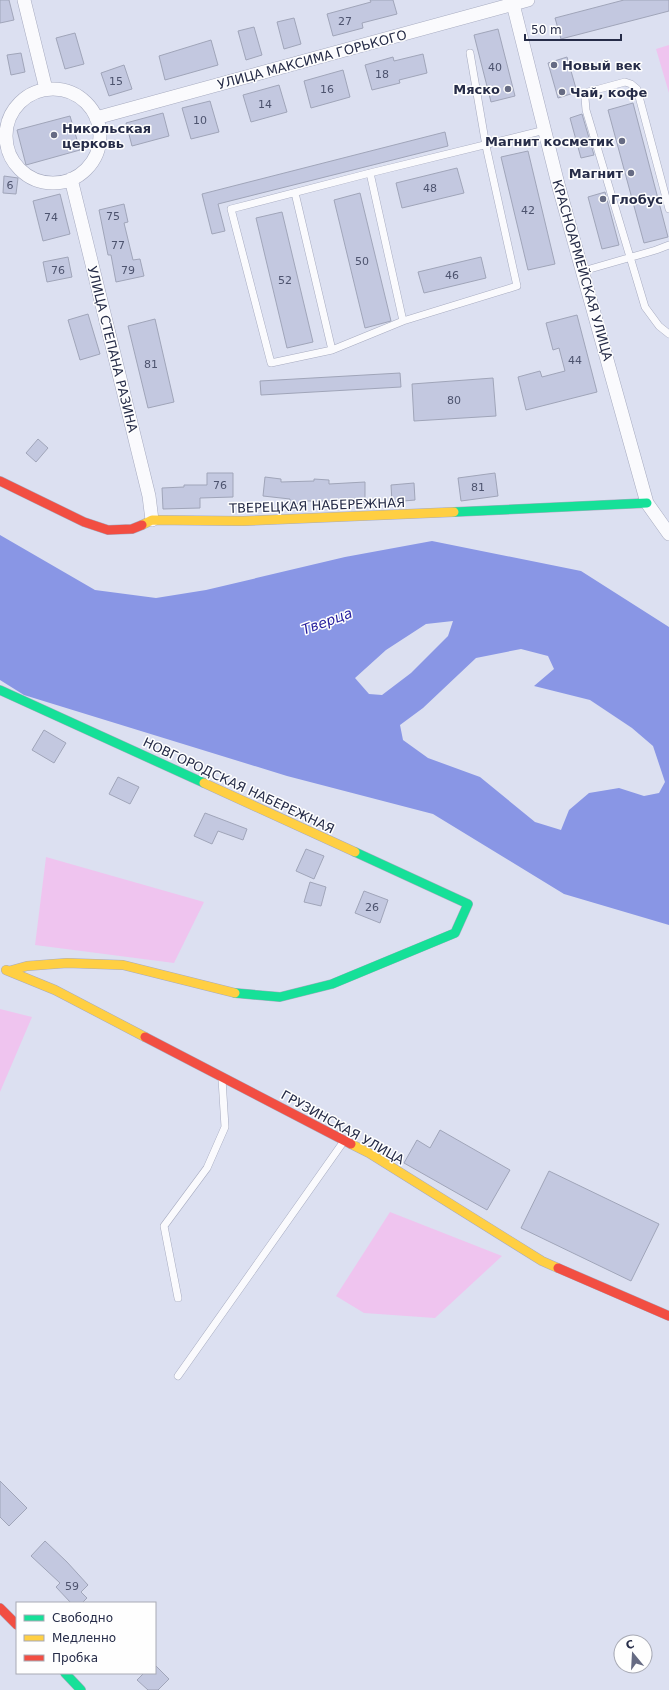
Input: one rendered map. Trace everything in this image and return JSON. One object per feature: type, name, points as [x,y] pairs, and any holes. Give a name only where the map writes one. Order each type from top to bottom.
[{"type":"street","points":[[24,0],[46,89]]},
{"type":"street","name":"УЛИЦА МАКСИМА ГОРЬКОГО","points":[[96,118],[512,2],[528,0]]},
{"type":"street","name":"КРАСНОАРМЕЙСКАЯ УЛИЦА","points":[[512,2],[545,130],[647,503],[669,533]]},
{"type":"street","points":[[46,89],[64,91],[81,98],[90,107],[96,118],[99,135],[96,153],[90,164],[82,173],[71,179],[58,182],[44,182],[31,177],[15,164],[3,146],[8,120],[14,109],[23,99],[46,89]]},
{"type":"street","name":"УЛИЦА СТЕПАНА РАЗИНА","points":[[71,179],[149,496],[152,520]]},
{"type":"street","name":"ТВЕРЕЦКАЯ НАБЕРЕЖНАЯ","points":[[0,481],[84,522],[108,530],[132,529],[152,520],[243,521],[647,503]]},
{"type":"street","name":"НОВГОРОДСКАЯ НАБЕРЕЖНАЯ","points":[[0,690],[468,904],[455,933],[332,984],[280,997],[238,994],[123,965],[67,963],[27,966],[4,970]]},
{"type":"street","name":"ГРУЗИНСКАЯ УЛИЦА","points":[[4,970],[55,990],[369,1153],[542,1261],[669,1316]]},
{"type":"street","points":[[0,1608],[16,1624]]},
{"type":"street","points":[[66,1674],[81,1690]]},
{"type":"lane","points":[[470,53],[486,146],[517,286],[403,321],[332,350],[271,363],[231,210],[370,173],[486,146],[545,130]]},
{"type":"lane","points":[[669,209],[637,89],[631,84],[625,82],[588,92],[585,98],[586,110],[645,307],[659,326],[669,334]]},
{"type":"lane","points":[[370,173],[403,321]]},
{"type":"lane","points":[[294,193],[332,350]]},
{"type":"lane","points":[[583,271],[669,245]]},
{"type":"lane","points":[[178,1298],[164,1226],[207,1168],[225,1127],[221,1076]]},
{"type":"lane","points":[[178,1376],[344,1140]]},
{"type":"shaded area","points":[[669,45],[669,93],[656,49]]},
{"type":"shaded area","points":[[46,857],[204,902],[174,963],[35,945]]},
{"type":"shaded area","points":[[0,1009],[32,1017],[0,1092]]},
{"type":"shaded area","points":[[390,1212],[502,1256],[435,1318],[364,1313],[336,1296]]},
{"type":"water","name":"Тверца","points":[[0,535],[95,590],[156,598],[206,590],[345,557],[432,541],[581,571],[669,627],[669,925],[564,894],[433,814],[287,776],[24,695],[0,680]],"holes":[[[453,621],[448,636],[411,673],[382,695],[369,694],[355,678],[386,650],[426,624]],[[521,649],[548,656],[554,669],[534,686],[590,700],[632,728],[653,746],[665,782],[659,793],[644,796],[619,788],[589,793],[569,810],[561,830],[535,822],[480,777],[428,758],[403,740],[400,725],[423,708],[476,658]]]},
{"type":"building","points":[[0,0],[9,0],[14,20],[0,23]]},
{"type":"building","points":[[370,0],[393,0],[397,14],[362,23],[363,28],[333,36],[327,14],[371,2]]},
{"type":"building","points":[[624,0],[669,0],[669,11],[561,39],[555,18]]},
{"type":"building","points":[[294,18],[301,44],[284,49],[277,22]]},
{"type":"building","points":[[254,27],[262,55],[246,60],[238,31]]},
{"type":"building","points":[[498,29],[515,96],[491,102],[474,35]]},
{"type":"building","points":[[75,33],[84,64],[65,69],[56,38]]},
{"type":"building","points":[[211,40],[218,65],[165,80],[159,56]]},
{"type":"building","points":[[21,53],[25,72],[11,75],[7,55]]},
{"type":"building","points":[[423,54],[427,73],[399,80],[400,83],[372,90],[365,65],[393,57],[394,61]]},
{"type":"building","points":[[567,57],[577,92],[558,98],[548,63]]},
{"type":"building","points":[[124,65],[132,89],[109,96],[101,73]]},
{"type":"building","points":[[343,70],[350,97],[311,108],[304,81]]},
{"type":"building","points":[[279,85],[287,112],[251,122],[243,95]]},
{"type":"building","points":[[210,101],[219,132],[191,139],[182,108]]},
{"type":"building","points":[[633,103],[668,237],[644,243],[608,110]]},
{"type":"building","points":[[163,113],[169,136],[132,146],[126,123]]},
{"type":"building","points":[[582,114],[594,155],[581,158],[570,118]]},
{"type":"building","name":"Никольская церковь","points":[[70,116],[80,150],[26,165],[17,130]]},
{"type":"building","points":[[445,132],[448,146],[218,204],[225,231],[212,234],[202,194]]},
{"type":"building","points":[[528,151],[555,264],[528,270],[501,157]]},
{"type":"building","points":[[457,168],[464,193],[402,208],[396,183]]},
{"type":"building","points":[[4,176],[18,178],[16,194],[3,193]]},
{"type":"building","points":[[605,192],[619,245],[602,249],[588,197]]},
{"type":"building","points":[[360,193],[391,321],[365,328],[334,200]]},
{"type":"building","points":[[60,194],[70,234],[43,241],[33,201]]},
{"type":"building","points":[[124,204],[128,222],[124,223],[133,260],[140,259],[144,276],[116,282],[111,255],[108,255],[99,210]]},
{"type":"building","points":[[282,212],[313,342],[287,348],[256,218]]},
{"type":"building","points":[[68,257],[72,277],[47,282],[43,262]]},
{"type":"building","points":[[481,257],[486,278],[424,293],[418,272]]},
{"type":"building","points":[[88,314],[100,354],[80,360],[68,320]]},
{"type":"building","points":[[577,315],[597,392],[526,410],[518,377],[540,371],[542,377],[565,371],[559,348],[553,350],[546,323]]},
{"type":"building","points":[[155,319],[174,402],[148,408],[128,326]]},
{"type":"building","points":[[400,373],[401,387],[261,395],[260,381]]},
{"type":"building","points":[[493,378],[496,416],[414,421],[412,384]]},
{"type":"building","points":[[38,439],[48,448],[36,462],[26,453]]},
{"type":"building","points":[[207,473],[233,473],[233,497],[200,498],[200,508],[163,509],[162,488],[184,487],[184,485],[207,485]]},
{"type":"building","points":[[495,473],[498,496],[461,501],[458,478]]},
{"type":"building","points":[[265,477],[281,479],[281,482],[314,481],[314,479],[329,480],[329,484],[365,482],[365,502],[347,503],[347,501],[303,501],[303,504],[290,504],[290,499],[263,496]]},
{"type":"building","points":[[414,483],[415,500],[392,502],[391,485]]},
{"type":"building","points":[[44,730],[66,743],[54,763],[32,750]]},
{"type":"building","points":[[118,777],[139,787],[130,804],[109,794]]},
{"type":"building","points":[[205,813],[247,829],[243,840],[218,831],[212,844],[194,836]]},
{"type":"building","points":[[306,849],[324,856],[314,879],[296,871]]},
{"type":"building","points":[[310,882],[326,887],[321,906],[304,902]]},
{"type":"building","points":[[364,891],[388,900],[380,923],[355,913]]},
{"type":"building","points":[[440,1130],[510,1170],[487,1210],[404,1163],[417,1140],[430,1148]]},
{"type":"building","points":[[549,1171],[659,1224],[631,1281],[521,1228]]},
{"type":"building","points":[[0,1481],[27,1508],[9,1526],[0,1517]]},
{"type":"building","points":[[45,1541],[88,1585],[81,1592],[87,1598],[83,1602],[70,1602],[56,1587],[60,1583],[31,1556]]},
{"type":"building","points":[[156,1666],[169,1679],[158,1690],[148,1690],[137,1680],[143,1674],[156,1674]]},
{"type":"traffic: fast","points":[[454,512],[647,503]]},
{"type":"traffic: fast","points":[[0,690],[204,783]]},
{"type":"traffic: fast","points":[[235,993],[280,997],[332,984],[455,933],[468,904],[355,852]]},
{"type":"traffic: fast","points":[[66,1674],[81,1690]]},
{"type":"traffic: slow","points":[[142,525],[152,520],[243,521],[454,512]]},
{"type":"traffic: slow","points":[[204,783],[355,852]]},
{"type":"traffic: slow","points":[[9,971],[27,966],[67,963],[123,965],[235,993]]},
{"type":"traffic: slow","points":[[6,970],[55,990],[145,1037]]},
{"type":"traffic: slow","points":[[351,1144],[369,1153],[542,1261],[558,1268]]},
{"type":"traffic: jam","points":[[0,481],[84,522],[108,530],[132,529],[142,525]]},
{"type":"traffic: jam","points":[[145,1037],[351,1144]]},
{"type":"traffic: jam","points":[[558,1268],[669,1316]]},
{"type":"traffic: jam","points":[[0,1608],[16,1624]]},
{"type":"place","name":"Новый век","points":[[554,65]]},
{"type":"place","name":"Мяско","points":[[508,89]]},
{"type":"place","name":"Чай, кофе","points":[[562,92]]},
{"type":"place","name":"Никольская церковь","points":[[54,135]]},
{"type":"place","name":"Магнит косметик","points":[[622,141]]},
{"type":"place","name":"Магнит","points":[[631,173]]},
{"type":"place","name":"Глобус","points":[[603,199]]}]
